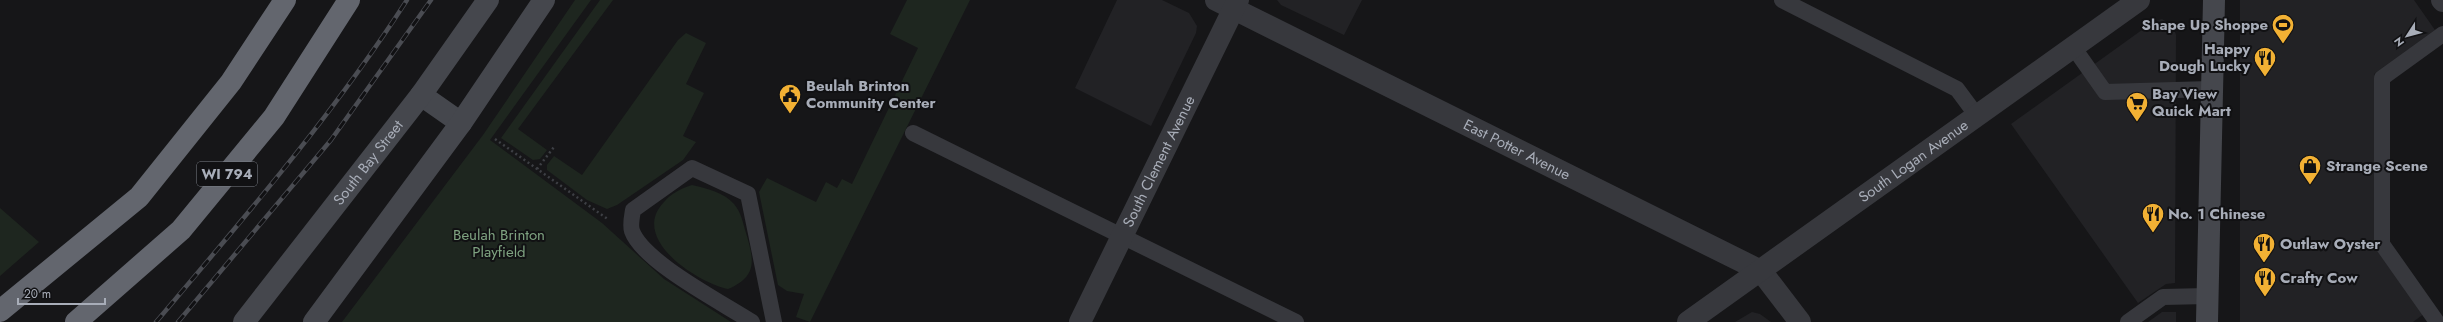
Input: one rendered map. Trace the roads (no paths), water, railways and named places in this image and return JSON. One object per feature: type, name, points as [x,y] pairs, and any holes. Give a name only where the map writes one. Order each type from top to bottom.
[{"type":"highway","points":[[3,308],[139,197],[231,82],[285,0]]},
{"type":"highway","name":"WI 794","points":[[76,322],[181,230],[274,117],[349,0]]},
{"type":"main road","name":"South Bay Street","points":[[244,322],[422,95],[488,0]]},
{"type":"main road","points":[[314,322],[461,123],[544,0]]},
{"type":"main road","points":[[2207,322],[2210,89],[2214,0]]},
{"type":"main road","points":[[422,95],[461,123]]},
{"type":"street","name":"South Logan Avenue","points":[[1688,322],[2074,48],[2139,0]]},
{"type":"street","name":"South Clement Avenue","points":[[1080,322],[1123,237],[1229,3]]},
{"type":"street","name":"East Potter Avenue","points":[[1229,3],[1761,271],[1800,322]]},
{"type":"lane","points":[[1782,0],[1957,89],[1977,116]]},
{"type":"lane","points":[[2437,322],[2382,244],[2382,78],[2443,34]]},
{"type":"lane","points":[[2074,48],[2105,92],[2210,89]]},
{"type":"lane","points":[[913,133],[1296,322]]},
{"type":"lane","points":[[752,322],[666,267],[642,248],[631,230],[633,210],[692,168],[748,194],[774,322]]},
{"type":"lane","points":[[2128,322],[2163,297],[2207,296]]},
{"type":"railway","points":[[156,322],[287,165],[379,43],[407,0]]},
{"type":"railway","points":[[178,322],[331,140],[431,0]]},
{"type":"place","name":"Shape Up Shoppe","points":[[2283,44]]},
{"type":"place","name":"Happy Dough Lucky","points":[[2265,78]]},
{"type":"place","name":"Beulah Brinton Community Center","points":[[790,114]]},
{"type":"place","name":"Bay View Quick Mart","points":[[2137,122]]},
{"type":"place","name":"Strange Scene","points":[[2310,186]]},
{"type":"place","name":"No. 1 Chinese","points":[[2153,234]]},
{"type":"place","name":"Outlaw Oyster","points":[[2264,264]]},
{"type":"place","name":"Crafty Cow","points":[[2265,298]]},
{"type":"park label","name":"Beulah Brinton Playfield","points":[[499,244]]}]
